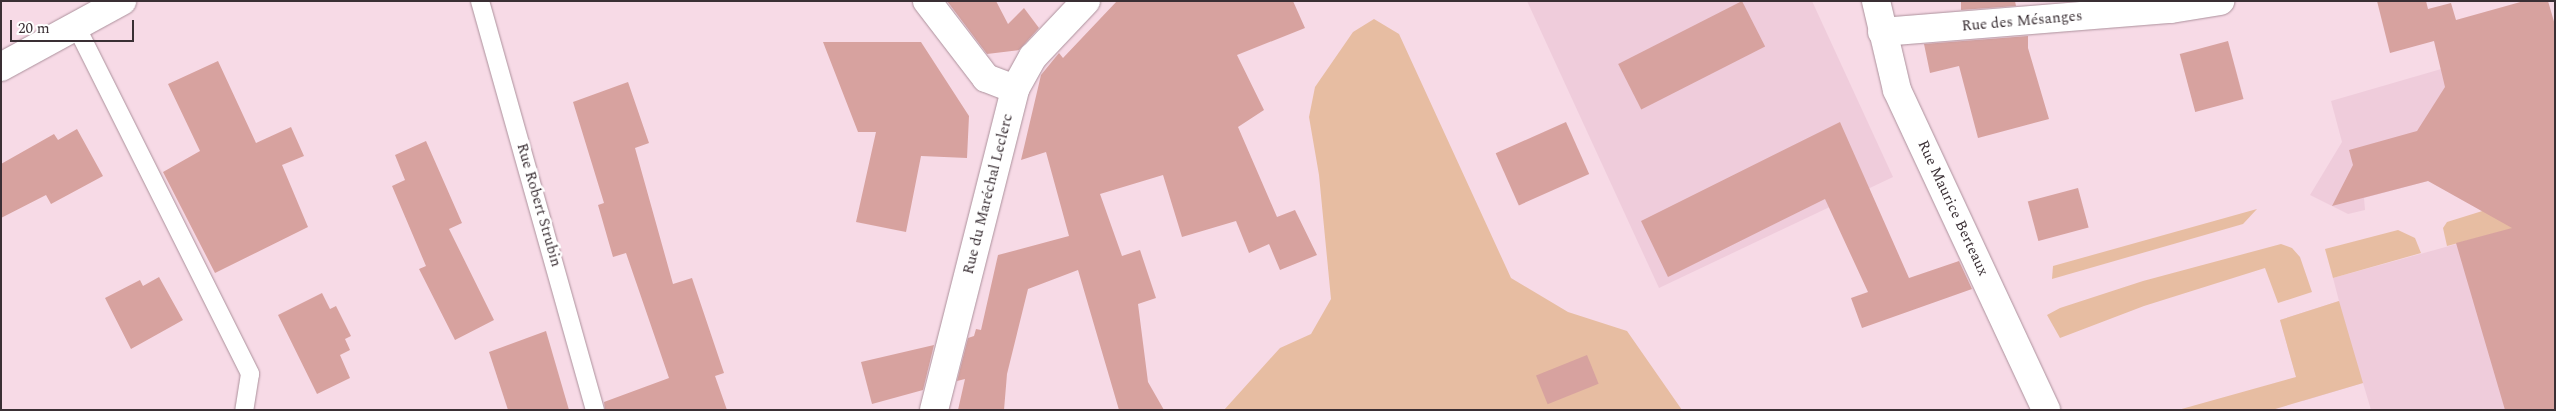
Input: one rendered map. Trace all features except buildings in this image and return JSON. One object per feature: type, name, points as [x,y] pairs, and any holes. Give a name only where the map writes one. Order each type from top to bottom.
[{"type":"street","points":[[1,67],[122,1]]},
{"type":"street","points":[[927,1],[980,72],[986,78],[1015,89]]},
{"type":"street","name":"Rue du Maréchal Leclerc","points":[[934,410],[1015,89],[1033,57],[1086,1]]},
{"type":"street","name":"Rue Maurice Berteaux","points":[[1876,1],[1897,90],[2046,410]]},
{"type":"street","name":"Rue des Mésanges","points":[[1882,32],[2144,11],[2220,1]]},
{"type":"lane","name":"Rue Robert Strubin","points":[[480,1],[595,410]]},
{"type":"lane","points":[[76,26],[250,374],[244,410]]},
{"type":"shaded area","points":[[1527,1],[1812,1],[1893,177],[1659,288]]},
{"type":"shaded area","points":[[1374,19],[1399,34],[1511,278],[1568,312],[1627,331],[1682,410],[1224,410],[1280,348],[1311,334],[1331,299],[1319,175],[1309,117],[1315,87],[1353,32]]},
{"type":"shaded area","points":[[2555,36],[2428,181],[2364,198],[2365,210],[2348,214],[2310,195],[2342,142],[2331,101]]},
{"type":"shaded area","points":[[2492,208],[2521,222],[2511,229],[2447,246],[2443,228],[2447,222]]},
{"type":"shaded area","points":[[2257,209],[2243,224],[2052,279],[2053,266]]},
{"type":"shaded area","points":[[2511,229],[2555,410],[2371,410],[2363,383],[2303,401],[2280,320],[2339,301],[2333,278]]},
{"type":"shaded area","points":[[2398,230],[2415,238],[2421,253],[2333,278],[2325,249]]},
{"type":"shaded area","points":[[2281,244],[2292,248],[2300,257],[2312,292],[2278,303],[2265,268],[2144,306],[2060,338],[2047,315],[2060,308],[2143,281]]},
{"type":"shaded area","points":[[2339,301],[2363,383],[2272,410],[2178,410],[2296,377],[2280,320]]}]
